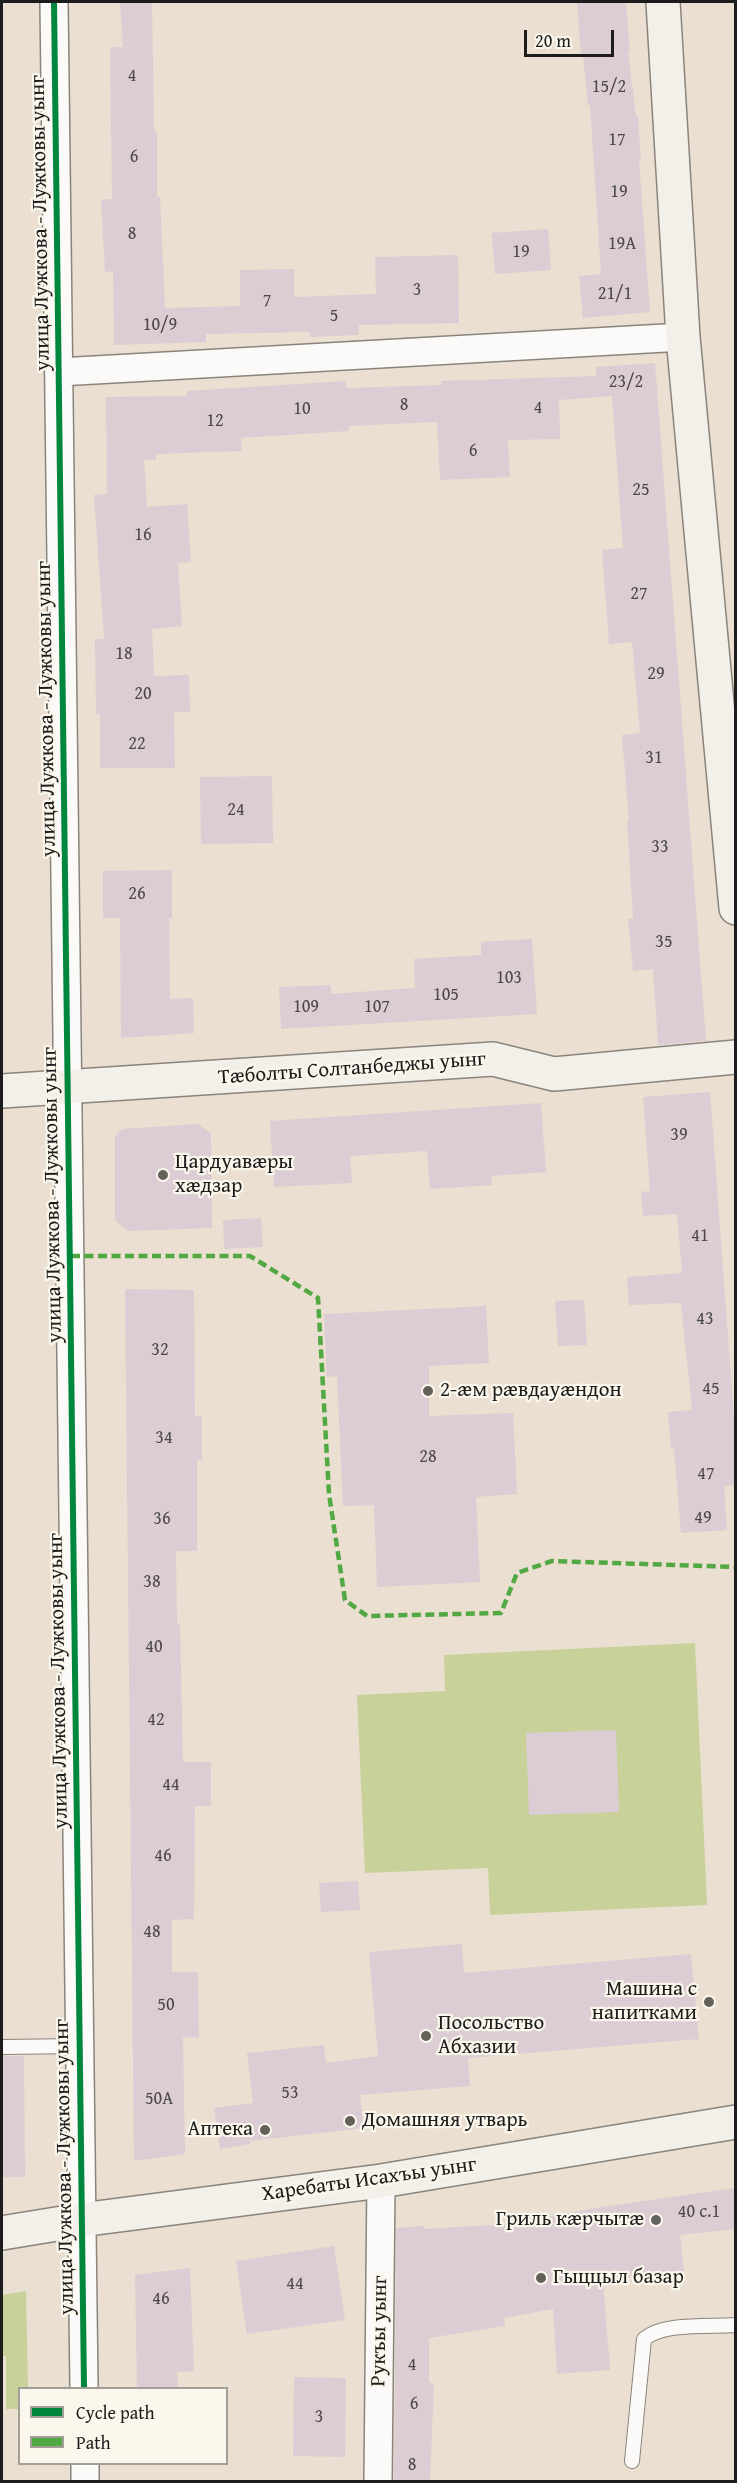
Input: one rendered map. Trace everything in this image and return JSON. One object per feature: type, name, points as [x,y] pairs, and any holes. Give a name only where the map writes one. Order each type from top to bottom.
[{"type":"street","name":"улица Лужкова - Лужковы уынг","points":[[54,2],[84,2387]]},
{"type":"street","points":[[663,2],[683,337],[731,814],[735,908]]},
{"type":"street","points":[[59,372],[683,337]]},
{"type":"street","name":"Тæболты Солтанбеджы уынг","points":[[2,1091],[493,1059],[554,1074],[735,1057]]},
{"type":"street","name":"Харебаты Исахъы уынг","points":[[2,2233],[81,2220],[381,2181],[735,2122]]},
{"type":"street","name":"Рукъы уынг","points":[[378,2481],[381,2181]]},
{"type":"street","points":[[85,2465],[85,2481]]},
{"type":"lane","points":[[2,2047],[81,2046]]},
{"type":"lane","points":[[632,2461],[644,2340],[651,2333],[663,2328],[735,2325]]},
{"type":"green space","points":[[695,1643],[707,1905],[490,1915],[488,1868],[365,1873],[357,1695],[445,1691],[444,1655]]},
{"type":"green space","points":[[26,2291],[28,2387],[18,2387],[18,2409],[6,2409],[6,2356],[2,2356],[2,2295]]},
{"type":"building","points":[[120,2],[152,2],[154,131],[157,131],[157,197],[160,197],[165,308],[240,306],[240,270],[294,269],[294,297],[376,294],[375,257],[458,255],[459,323],[359,325],[359,335],[310,337],[310,332],[206,334],[206,342],[114,345],[113,271],[105,272],[101,200],[112,199],[110,47],[123,47]]},
{"type":"building","points":[[577,2],[626,2],[630,51],[628,51],[636,116],[638,115],[650,312],[583,318],[579,276],[601,274],[590,105],[588,105],[583,55],[581,55]]},
{"type":"building","points":[[548,229],[551,270],[495,274],[492,233]]},
{"type":"building","points":[[655,363],[706,1041],[658,1045],[653,969],[633,971],[628,919],[633,919],[627,821],[629,821],[622,735],[640,733],[632,642],[609,644],[602,550],[623,548],[612,396],[559,400],[560,439],[508,440],[510,477],[440,480],[437,422],[349,426],[349,431],[241,438],[242,451],[156,454],[156,460],[144,460],[147,507],[187,504],[191,562],[178,563],[182,626],[152,629],[154,676],[189,675],[190,712],[174,712],[175,768],[100,768],[100,714],[96,714],[95,639],[104,639],[94,495],[107,494],[106,397],[187,396],[187,391],[346,381],[346,388],[441,385],[441,381],[596,376],[596,367]]},
{"type":"building","points":[[272,776],[273,843],[201,844],[200,777]]},
{"type":"building","points":[[172,870],[172,918],[169,918],[170,999],[193,998],[194,1033],[121,1038],[120,918],[103,918],[103,871]]},
{"type":"building","points":[[532,939],[537,1014],[281,1029],[279,987],[331,985],[331,994],[415,988],[414,959],[481,955],[481,942]]},
{"type":"building","points":[[710,1092],[735,1431],[735,1485],[724,1486],[727,1530],[681,1533],[674,1448],[671,1449],[668,1412],[692,1410],[681,1303],[629,1305],[627,1277],[682,1273],[677,1214],[643,1216],[641,1192],[650,1191],[643,1097]]},
{"type":"building","points":[[541,1103],[546,1172],[491,1176],[492,1185],[430,1189],[427,1151],[350,1156],[352,1183],[274,1187],[270,1121]]},
{"type":"building","name":"Цардуавæры хæдзар","points":[[198,1124],[211,1134],[212,1228],[128,1231],[115,1220],[115,1137],[122,1129]]},
{"type":"building","points":[[261,1218],[263,1247],[224,1249],[223,1220]]},
{"type":"building","points":[[125,1289],[194,1290],[195,1416],[202,1416],[202,1460],[197,1460],[197,1551],[176,1551],[177,1624],[180,1624],[183,1762],[211,1762],[211,1806],[195,1806],[194,1919],[172,1920],[172,1972],[198,1972],[199,2038],[183,2037],[185,2154],[134,2161]]},
{"type":"building","points":[[584,1300],[587,1345],[558,1346],[555,1301]]},
{"type":"building","points":[[486,1306],[489,1363],[429,1366],[429,1416],[513,1413],[517,1494],[476,1497],[480,1582],[377,1587],[374,1505],[343,1506],[337,1376],[327,1377],[324,1314]]},
{"type":"building","points":[[616,1730],[619,1812],[529,1815],[526,1733]]},
{"type":"building","points":[[358,1881],[360,1910],[321,1912],[319,1883]]},
{"type":"building","points":[[462,1944],[464,1973],[691,1954],[699,2039],[468,2058],[470,2086],[360,2095],[364,2128],[250,2141],[250,2144],[220,2149],[214,2108],[253,2103],[247,2053],[324,2045],[326,2063],[378,2056],[369,1952]]},
{"type":"building","points":[[2,2056],[24,2056],[25,2177],[2,2177]]},
{"type":"building","points":[[735,2188],[735,2229],[680,2235],[684,2271],[603,2281],[610,2370],[557,2374],[553,2309],[504,2318],[505,2326],[429,2338],[429,2383],[434,2383],[430,2481],[394,2481],[396,2228],[424,2226],[424,2229],[508,2224],[595,2208]]},
{"type":"building","points":[[334,2246],[345,2320],[247,2334],[236,2261]]},
{"type":"building","points":[[190,2268],[194,2371],[177,2372],[178,2387],[137,2387],[135,2275]]},
{"type":"building","points":[[294,2377],[346,2378],[345,2457],[293,2456]]},
{"type":"marked path","points":[[71,1256],[250,1256],[318,1298],[329,1494],[345,1600],[367,1616],[501,1613],[517,1573],[552,1561],[736,1567]]},
{"type":"cycle path","points":[[54,2],[84,2387]]},
{"type":"place","name":"Цардуавæры хæдзар","points":[[163,1175]]},
{"type":"place","name":"2-æм рӕвдауӕндон","points":[[428,1391]]},
{"type":"place","name":"Машина с напитками","points":[[709,2002]]},
{"type":"place","name":"Посольство Абхазии","points":[[426,2036]]},
{"type":"place","name":"Домашняя утварь","points":[[350,2121]]},
{"type":"place","name":"Аптека","points":[[265,2130]]},
{"type":"place","name":"Гриль кæрчытæ","points":[[656,2220]]},
{"type":"place","name":"Гыццыл базар","points":[[541,2278]]}]
